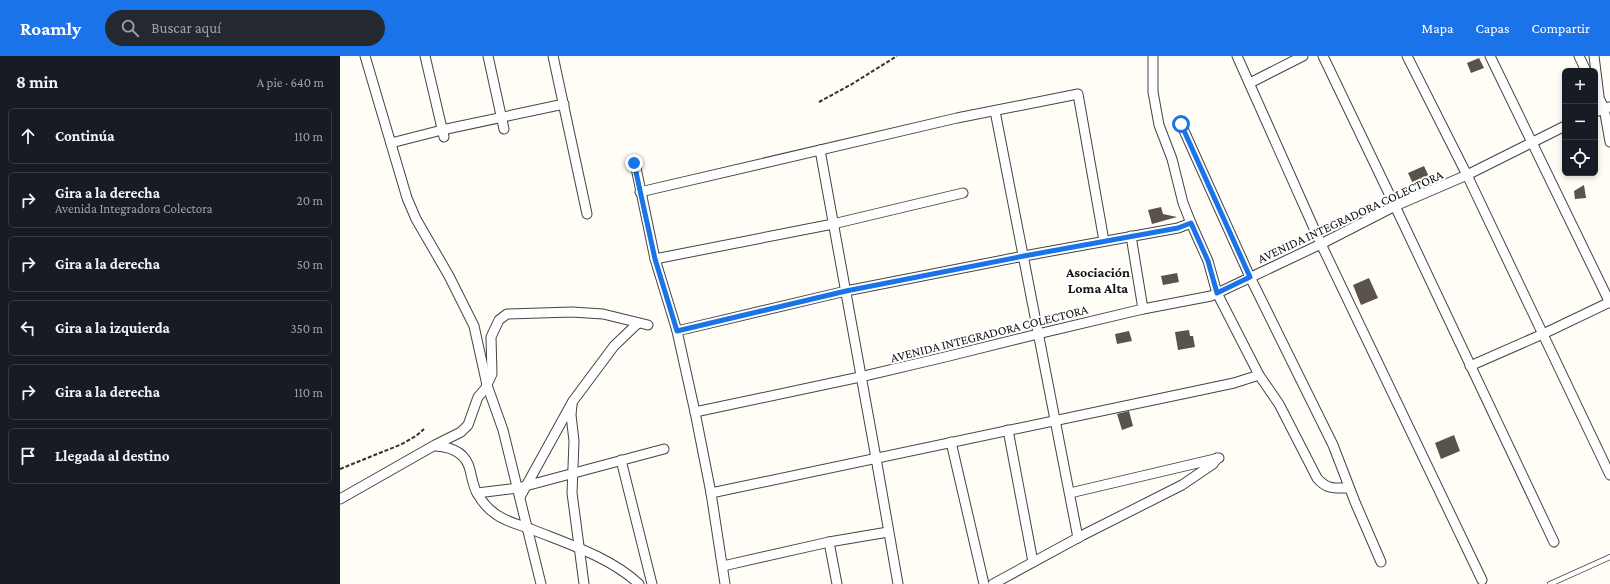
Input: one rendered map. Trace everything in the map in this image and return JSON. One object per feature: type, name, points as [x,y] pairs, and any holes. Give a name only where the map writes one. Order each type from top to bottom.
[{"type":"street","points":[[365,56],[407,198],[416,219],[449,276],[474,326],[487,385],[503,430],[541,584]]},
{"type":"street","points":[[426,56],[443,134]]},
{"type":"street","points":[[488,56],[504,129]]},
{"type":"street","points":[[553,56],[587,214]]},
{"type":"street","points":[[1153,56],[1153,92],[1159,125],[1172,159],[1182,203],[1208,261],[1217,293],[1259,375],[1279,404],[1317,478],[1323,485],[1329,488],[1350,488]]},
{"type":"street","points":[[1237,56],[1321,244],[1482,580]]},
{"type":"street","points":[[1250,83],[1303,56]]},
{"type":"street","points":[[1323,56],[1554,542]]},
{"type":"street","points":[[1407,56],[1467,175],[1610,475]]},
{"type":"street","points":[[1470,366],[1543,334],[1610,302],[1531,143],[1490,56]]},
{"type":"street","points":[[1579,56],[1585,68]]},
{"type":"street","points":[[1594,56],[1600,99]]},
{"type":"street","points":[[640,192],[957,118],[1078,94],[1104,241]]},
{"type":"street","points":[[1598,95],[1607,107],[1610,142]]},
{"type":"street","points":[[391,143],[443,134],[502,118],[564,104]]},
{"type":"street","points":[[995,111],[1078,538]]},
{"type":"street","points":[[1181,124],[1250,277],[1333,445],[1381,562]]},
{"type":"street","name":"AVENIDA INTEGRADORA COLECTORA","points":[[695,412],[946,358],[1039,333],[1211,296],[1321,244],[1395,206],[1467,175],[1562,128]]},
{"type":"street","points":[[820,150],[898,584]]},
{"type":"street","points":[[634,163],[655,259],[677,331],[695,412],[711,493],[726,584]]},
{"type":"street","points":[[655,259],[833,224],[963,193]]},
{"type":"street","points":[[677,331],[846,291],[1024,256],[1178,228],[1191,223]]},
{"type":"street","points":[[1131,236],[1143,310]]},
{"type":"street","points":[[340,499],[435,445],[461,432],[468,425],[478,397],[487,385],[492,374],[492,337],[499,320],[507,314],[572,312],[603,314],[648,325]]},
{"type":"street","points":[[477,493],[519,493],[527,486],[573,401],[614,346],[638,323]]},
{"type":"street","points":[[711,493],[1212,388],[1259,375]]},
{"type":"street","points":[[573,401],[571,415],[574,441],[572,492],[585,582]]},
{"type":"street","points":[[1008,430],[1033,562]]},
{"type":"street","points":[[951,442],[984,584]]},
{"type":"street","points":[[435,445],[449,446],[465,459],[470,469],[472,481],[477,493],[488,508],[499,516],[616,566],[639,584]]},
{"type":"street","points":[[527,486],[664,448]]},
{"type":"street","points":[[993,584],[1078,538],[1182,485],[1213,464],[1219,458],[1070,493]]},
{"type":"street","points":[[621,460],[652,584]]},
{"type":"street","points":[[723,566],[830,542],[888,532]]},
{"type":"street","points":[[830,542],[837,584]]},
{"type":"lane","points":[[1550,584],[1610,557]]},
{"type":"path","points":[[819,102],[852,84],[897,56]]},
{"type":"path","points":[[340,469],[402,444],[416,436],[424,429]]},
{"type":"building","points":[[1479,58],[1484,68],[1471,73],[1467,63]]},
{"type":"building","points":[[1424,166],[1430,179],[1414,186],[1408,173]]},
{"type":"building","points":[[1584,185],[1586,198],[1575,199],[1574,191]]},
{"type":"building","points":[[1161,207],[1163,214],[1177,217],[1152,224],[1148,210]]},
{"type":"building","points":[[1177,273],[1179,282],[1163,285],[1161,276]]},
{"type":"building","points":[[1369,278],[1378,298],[1361,305],[1353,285]]},
{"type":"building","points":[[1189,330],[1190,336],[1193,336],[1195,347],[1178,350],[1175,332]]},
{"type":"building","points":[[1129,331],[1132,341],[1117,344],[1115,334]]},
{"type":"building","points":[[1129,411],[1133,426],[1122,430],[1117,414]]},
{"type":"building","points":[[1454,435],[1460,451],[1441,459],[1435,443]]},
{"type":"district","name":"Asociación Loma Alta","points":[[1098,280]]},
{"type":"route","points":[[634,163],[655,259],[677,331],[846,291],[1024,256],[1178,228],[1191,223],[1208,261],[1217,293],[1250,277],[1181,124]]}]
